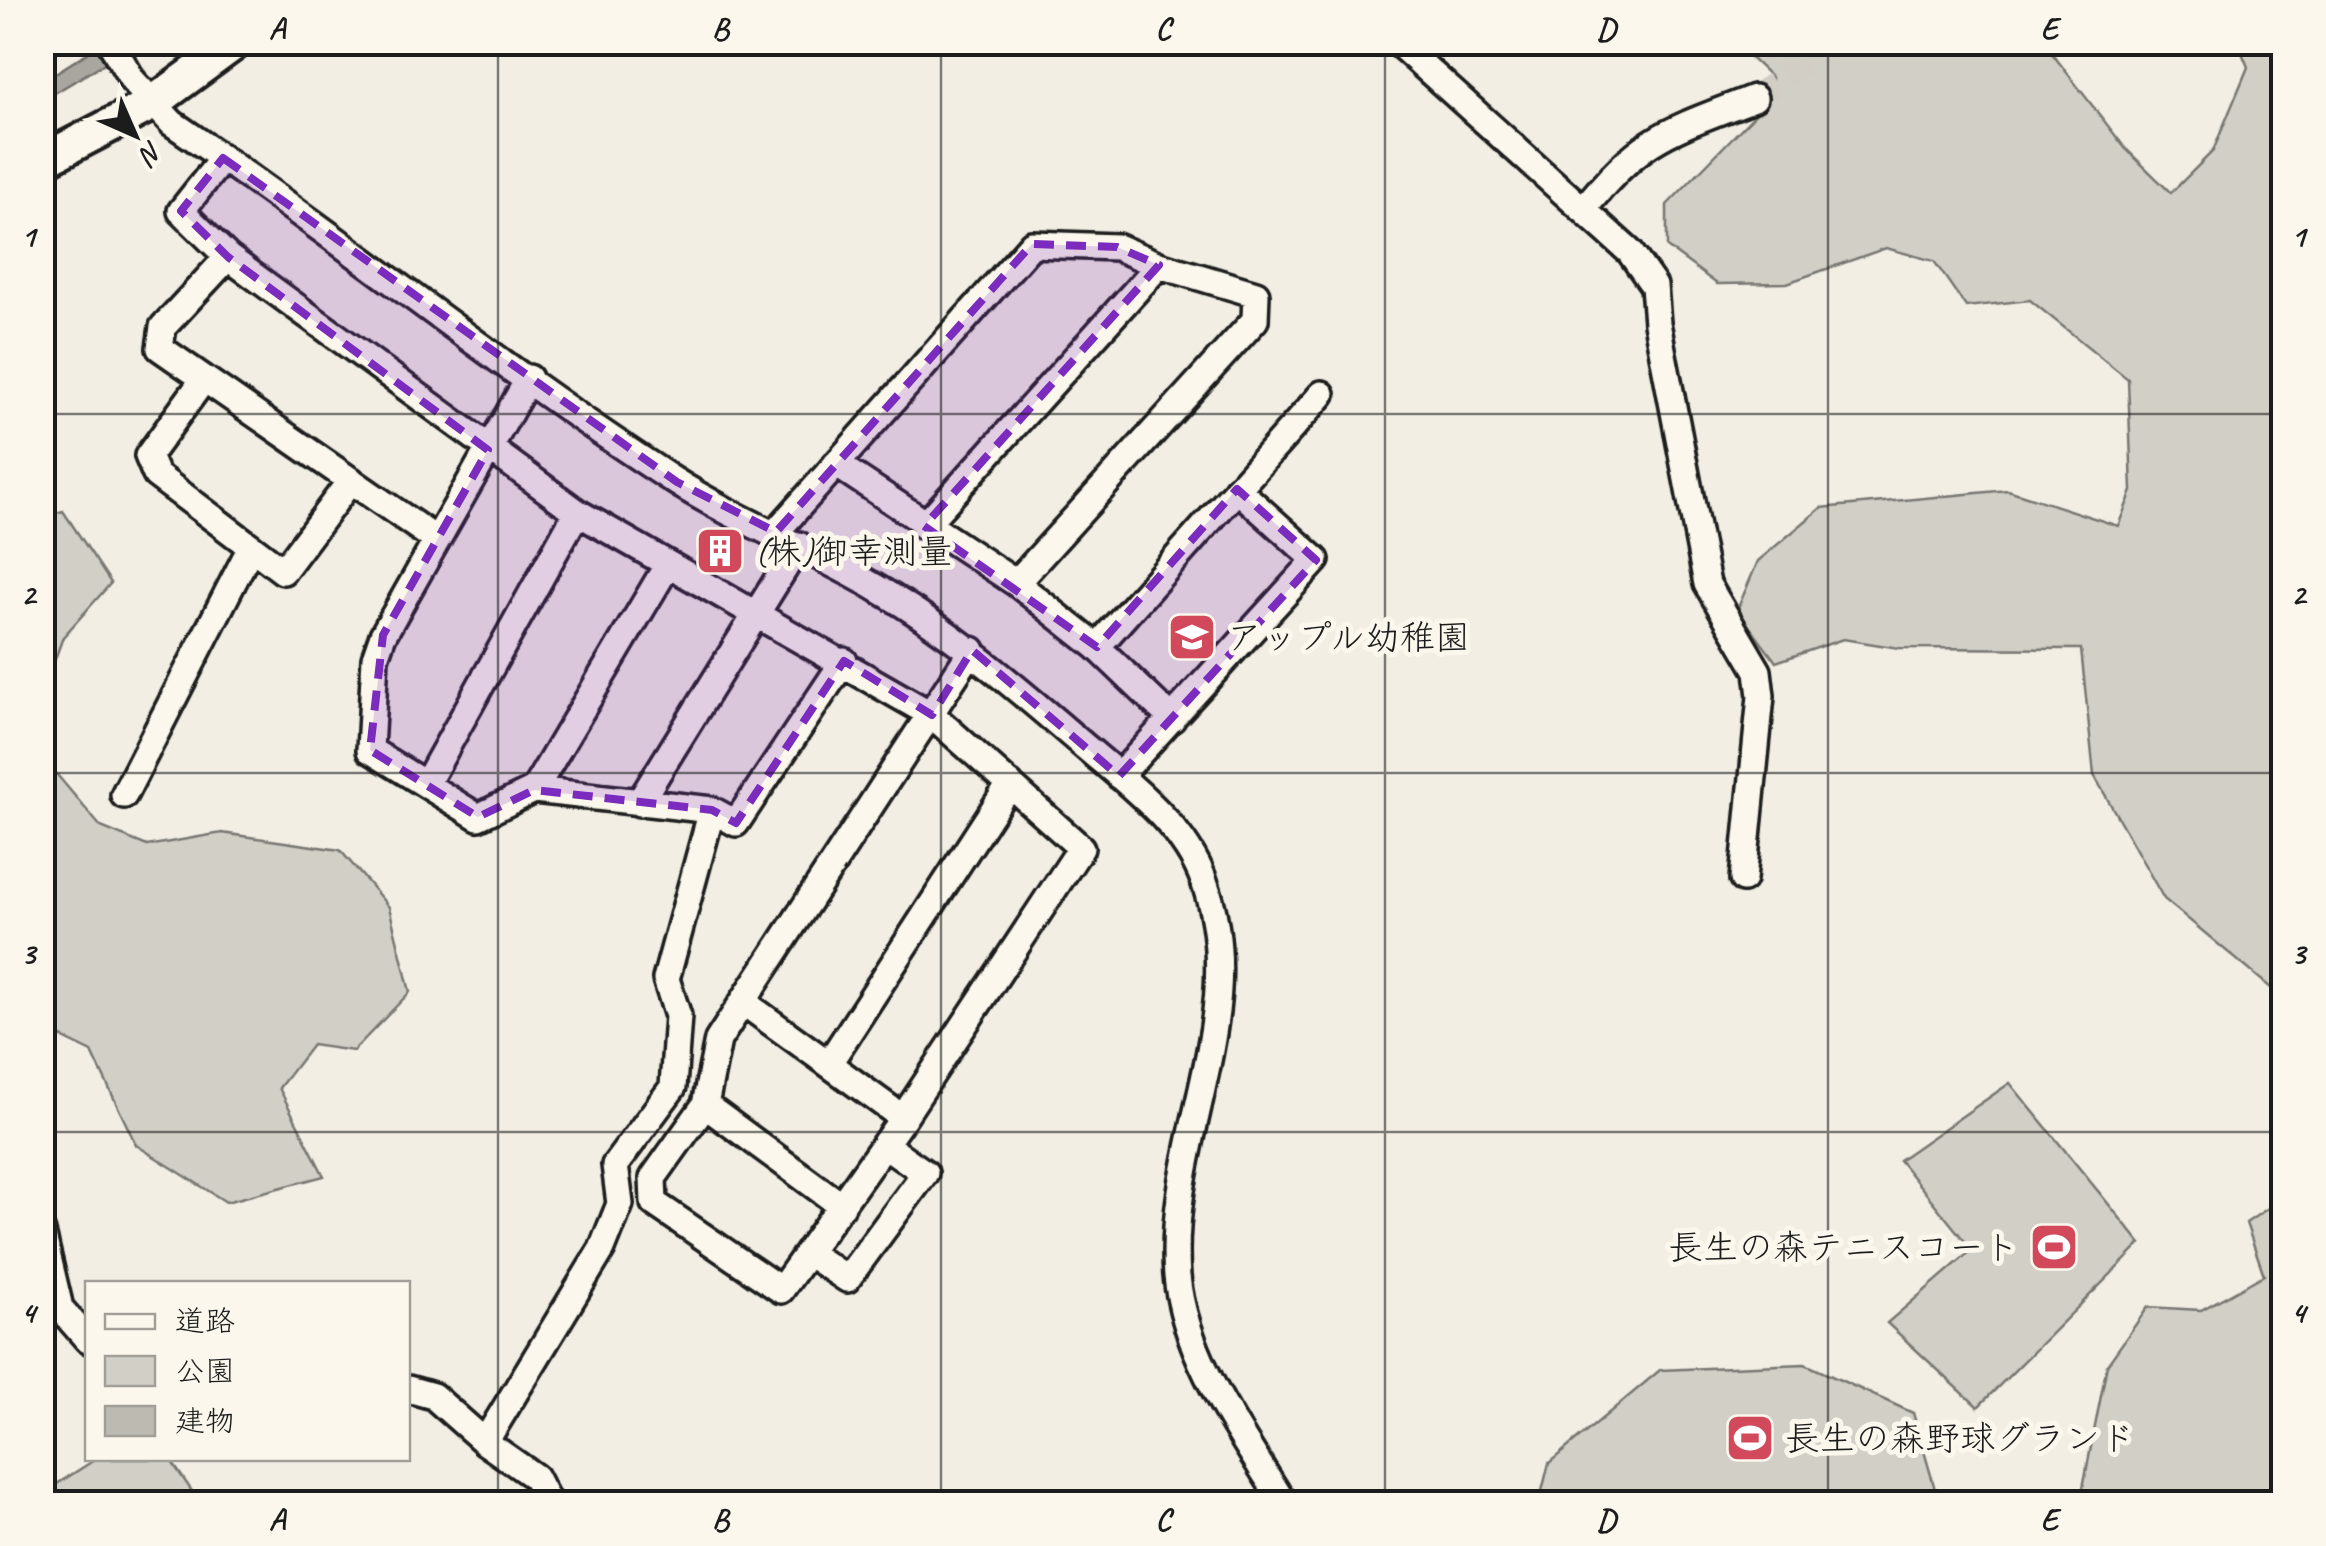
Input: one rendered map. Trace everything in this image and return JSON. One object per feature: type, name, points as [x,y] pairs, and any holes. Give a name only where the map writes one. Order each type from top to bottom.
[{"type":"main road","points":[[44,162],[143,92],[236,42]]},
{"type":"street","points":[[110,42],[143,92],[172,123],[528,378],[677,482],[891,596],[972,650],[1120,776],[1186,846],[1202,875],[1220,953],[1218,996],[1176,1230],[1178,1278],[1191,1332],[1222,1404],[1284,1504]]},
{"type":"street","points":[[1397,42],[1630,252],[1654,286],[1657,323],[1708,584],[1758,671],[1761,696],[1743,879]]},
{"type":"street","points":[[1584,210],[1619,164],[1638,148],[1754,98]]},
{"type":"street","points":[[223,158],[181,211],[228,257],[577,512],[932,714],[1081,848],[904,1118],[781,1290],[654,1203],[653,1178],[704,1104],[718,1040],[932,714],[972,650]]},
{"type":"street","points":[[776,532],[1032,244],[1117,247],[1159,265],[1256,294],[1255,320],[1016,583]]},
{"type":"street","points":[[228,257],[163,327],[160,348],[435,539]]},
{"type":"street","points":[[924,526],[1159,265]]},
{"type":"street","points":[[528,378],[435,539],[375,658],[370,750],[478,817],[534,790],[712,810],[736,823],[844,661]]},
{"type":"street","points":[[204,379],[148,456],[156,474],[283,571],[352,480]]},
{"type":"street","points":[[1098,647],[1322,394]]},
{"type":"street","points":[[836,464],[924,526],[1016,583],[1098,647],[1172,720]]},
{"type":"street","points":[[1120,776],[1316,560],[1237,490]]},
{"type":"street","points":[[426,784],[577,512]]},
{"type":"street","points":[[639,803],[754,613],[800,545]]},
{"type":"street","points":[[124,795],[251,547]]},
{"type":"street","points":[[534,790],[667,566]]},
{"type":"street","points":[[828,1063],[1010,784]]},
{"type":"street","points":[[484,1442],[602,1249],[620,1204],[614,1165],[673,1087],[678,1016],[666,979],[712,810]]},
{"type":"street","points":[[743,1002],[904,1118]]},
{"type":"street","points":[[704,1104],[842,1206]]},
{"type":"street","points":[[808,1254],[847,1280],[925,1173],[885,1145]]},
{"type":"street","points":[[42,1232],[60,1308],[85,1337]]},
{"type":"street","points":[[410,1390],[432,1396],[484,1442],[535,1477],[549,1504]]},
{"type":"highlighted area","points":[[223,158],[677,482],[776,532],[1032,244],[1117,247],[1159,265],[924,526],[1097,647],[1237,489],[1316,560],[1119,776],[972,650],[932,715],[844,661],[736,823],[712,810],[534,790],[478,817],[370,750],[383,635],[488,450],[228,257],[181,211]]},
{"type":"green space","points":[[1735,43],[2044,43],[2125,148],[2171,193],[2213,151],[2248,67],[2238,43],[2283,43],[2283,998],[2164,899],[2094,775],[2081,649],[1899,648],[1843,639],[1776,662],[1737,610],[1758,561],[1821,508],[2008,490],[2118,526],[2132,491],[2128,379],[2030,300],[1966,307],[1934,261],[1886,248],[1787,283],[1717,284],[1667,247],[1667,205],[1771,98],[1771,77]]},
{"type":"green space","points":[[63,511],[111,583],[63,637],[43,692],[43,517]]},
{"type":"green space","points":[[42,757],[101,827],[147,846],[222,833],[340,850],[389,907],[410,992],[353,1051],[312,1045],[279,1088],[324,1176],[226,1202],[136,1145],[92,1052],[43,1028]]},
{"type":"green space","name":"長生の森テニスコート","points":[[2010,1083],[2141,1244],[1978,1407],[1887,1323],[1972,1250],[1899,1160]]},
{"type":"green space","points":[[2283,1198],[2283,1503],[2080,1503],[2107,1365],[2148,1307],[2201,1310],[2264,1275],[2246,1223]]},
{"type":"green space","name":"長生の森野球グランド","points":[[1805,1364],[1913,1413],[1939,1503],[1539,1503],[1549,1463],[1660,1370]]},
{"type":"green space","points":[[93,1461],[171,1461],[200,1503],[43,1503],[43,1493]]},
{"type":"shaded area","points":[[103,43],[138,43],[43,100],[43,81]]},
{"type":"building","name":"(株)御幸測量","points":[[708,531],[743,549],[732,571],[697,554]]},
{"type":"tunnel","points":[[1754,98],[1836,42]]},
{"type":"place","name":"(株)御幸測量","points":[[720,551]]},
{"type":"place","name":"アップル幼稚園","points":[[1192,637]]},
{"type":"place","name":"長生の森テニスコート","points":[[2054,1247]]},
{"type":"place","name":"長生の森野球グランド","points":[[1750,1438]]}]
